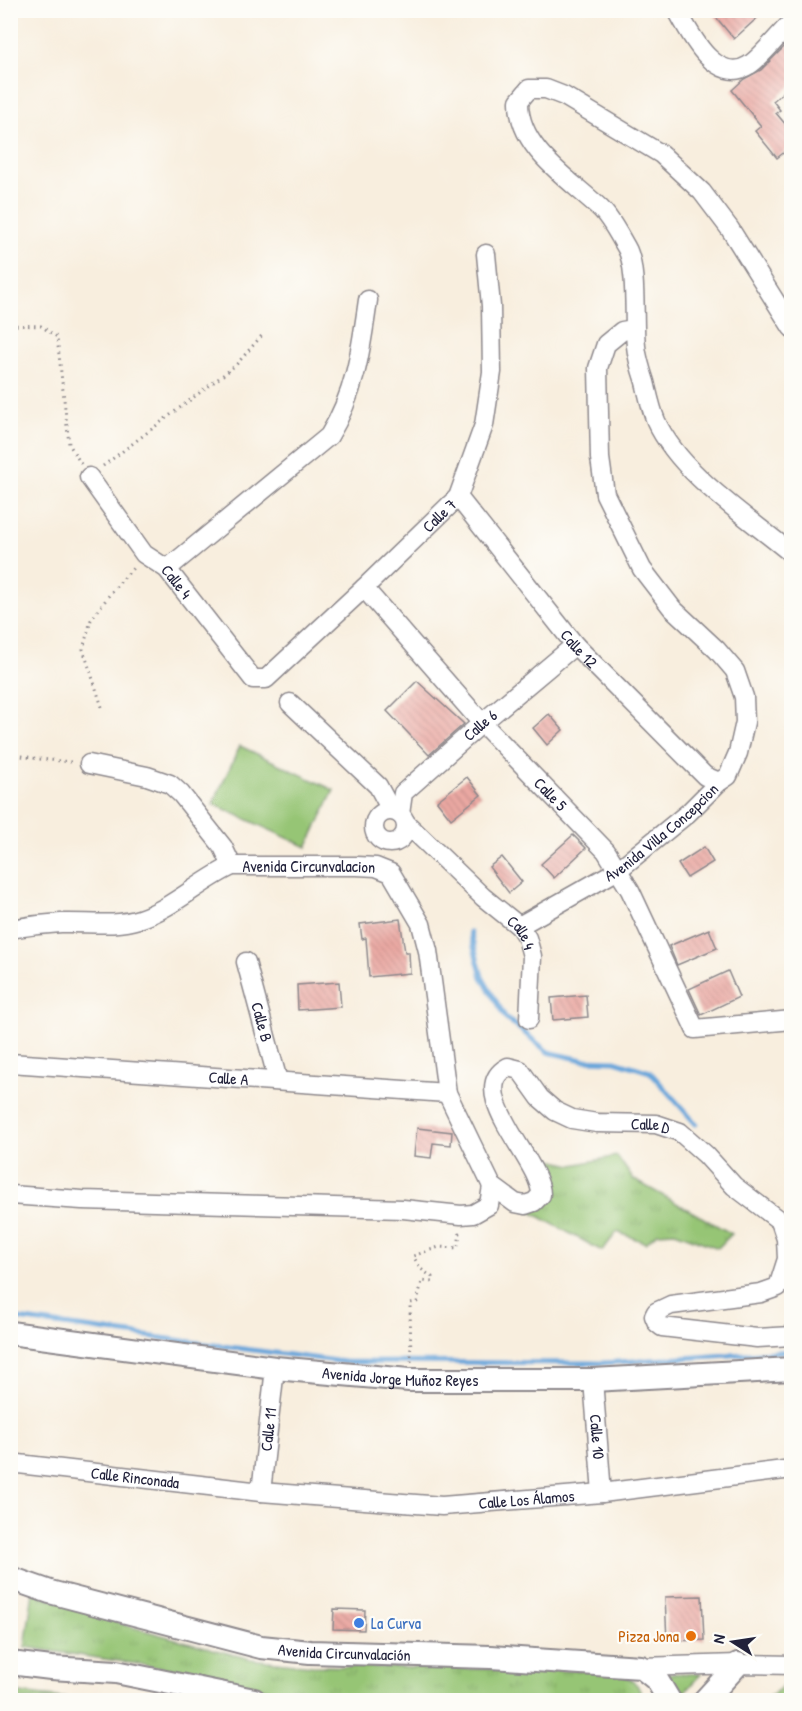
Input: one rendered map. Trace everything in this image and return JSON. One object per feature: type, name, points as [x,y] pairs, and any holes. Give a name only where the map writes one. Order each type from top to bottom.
[{"type":"street","points":[[677,10],[691,37],[706,55],[719,68],[732,70],[749,66],[792,22]]},
{"type":"street","points":[[792,328],[730,229],[702,192],[661,154],[564,96],[546,88],[529,89],[519,100],[519,116],[527,134],[542,155],[603,211],[628,250],[632,270],[636,352],[656,421],[675,452],[699,478],[792,554]]},
{"type":"street","name":"Calle 7","points":[[266,679],[458,497],[484,425],[492,372],[491,306],[486,254]]},
{"type":"street","points":[[167,569],[329,436],[343,414],[359,361],[368,300]]},
{"type":"street","name":"Avenida Villa Concepcion","points":[[519,926],[618,870],[688,813],[718,782],[728,776],[738,753],[745,722],[744,697],[735,670],[672,608],[642,569],[605,494],[600,458],[598,368],[606,344],[622,331],[634,329]]},
{"type":"street","name":"Calle 4","points":[[89,477],[144,554],[167,569],[253,680],[266,679]]},
{"type":"street","name":"Calle 12","points":[[458,497],[575,645],[700,772],[718,782]]},
{"type":"street","name":"Calle 5","points":[[364,588],[482,723],[606,851],[630,890],[695,1029],[792,1020]]},
{"type":"street","name":"Calle 6","points":[[399,816],[402,794],[575,645]]},
{"type":"street","name":"Calle 4","points":[[290,704],[378,786],[399,816],[483,897],[519,926],[527,938],[532,956],[529,1019]]},
{"type":"street","points":[[89,764],[147,776],[170,784],[181,794],[223,847],[232,866]]},
{"type":"street","points":[[378,814],[399,816],[406,828],[402,838],[393,843],[383,842],[374,832],[373,826],[378,814]]},
{"type":"street","points":[[375,867],[383,842]]},
{"type":"street","name":"Avenida Circunvalacion","points":[[10,929],[62,923],[107,925],[140,919],[168,905],[215,874],[232,866],[375,867],[391,873],[421,924],[428,951],[447,1093]]},
{"type":"street","name":"Calle B","points":[[246,962],[279,1082]]},
{"type":"street","name":"Calle A","points":[[10,1063],[447,1093]]},
{"type":"street","name":"Calle D","points":[[447,1093],[492,1186],[515,1203],[525,1205],[534,1202],[541,1195],[542,1186],[510,1134],[496,1098],[494,1084],[499,1072],[508,1067],[520,1070],[540,1098],[555,1111],[572,1119],[597,1123],[656,1124],[680,1132],[706,1155],[734,1186],[780,1221],[786,1239],[787,1259],[778,1287],[761,1293],[671,1305],[656,1312],[654,1316],[657,1323],[662,1326],[757,1338],[792,1336]]},
{"type":"street","points":[[10,1195],[82,1200],[403,1209],[461,1215],[473,1214],[489,1205],[492,1186]]},
{"type":"street","name":"Avenida Jorge Muñoz Reyes","points":[[10,1333],[275,1368],[409,1380],[594,1380],[792,1369]]},
{"type":"street","name":"Calle 11","points":[[261,1492],[275,1368]]},
{"type":"street","name":"Calle 10","points":[[594,1380],[602,1493]]},
{"type":"street","name":"Calle Rinconada","points":[[10,1463],[261,1492]]},
{"type":"street","name":"Calle Los Álamos","points":[[261,1492],[442,1506],[602,1493],[792,1469]]},
{"type":"street","name":"Avenida Circunvalación","points":[[10,1578],[50,1592],[261,1647],[310,1652],[491,1657],[641,1667]]},
{"type":"street","points":[[10,1663],[116,1672],[254,1701]]},
{"type":"street","points":[[705,1701],[738,1664]]},
{"type":"street","points":[[641,1667],[792,1665]]},
{"type":"street","points":[[641,1667],[657,1680],[669,1701]]},
{"type":"path","points":[[10,325],[41,326],[57,337],[69,444],[89,477],[235,366],[264,333]]},
{"type":"path","points":[[102,706],[83,650],[91,620],[133,568],[167,569]]},
{"type":"path","points":[[10,754],[89,764]]},
{"type":"path","points":[[410,1364],[412,1349],[410,1303],[417,1302],[422,1281],[432,1282],[432,1277],[421,1269],[413,1256],[439,1247],[458,1248],[461,1215]]},
{"type":"green space","points":[[240,746],[334,790],[307,847],[213,804]]},
{"type":"green space","points":[[617,1156],[633,1179],[732,1234],[718,1248],[675,1232],[657,1233],[646,1243],[617,1232],[602,1251],[527,1210],[550,1195],[557,1176],[550,1160],[573,1165]]},
{"type":"green space","points":[[33,1592],[128,1626],[250,1659],[312,1666],[598,1671],[628,1677],[637,1685],[645,1700],[310,1700],[204,1674],[25,1647]]},
{"type":"green space","points":[[655,1673],[701,1674],[677,1700]]},
{"type":"green space","points":[[783,1686],[791,1686],[791,1700],[765,1700]]},
{"type":"green space","points":[[11,1692],[80,1700],[11,1700]]},
{"type":"building","points":[[710,10],[766,10],[734,39]]},
{"type":"building","points":[[792,39],[792,85],[773,101],[780,110],[776,113],[792,132],[792,146],[777,158],[755,131],[761,126],[732,90],[744,79],[761,70]]},
{"type":"building","points":[[417,681],[464,724],[429,755],[387,711]]},
{"type":"building","points":[[549,714],[563,730],[547,745],[533,728]]},
{"type":"building","points":[[467,777],[481,795],[451,819],[437,801]]},
{"type":"building","points":[[573,835],[586,848],[554,878],[541,864]]},
{"type":"building","points":[[704,847],[713,862],[687,878],[678,864]]},
{"type":"building","points":[[502,857],[522,882],[509,893],[489,867]]},
{"type":"building","points":[[400,919],[405,952],[409,952],[410,973],[369,977],[366,938],[362,939],[360,924]]},
{"type":"building","points":[[709,929],[717,948],[677,965],[669,946]]},
{"type":"building","points":[[728,971],[739,997],[701,1015],[689,989]]},
{"type":"building","points":[[339,982],[341,1007],[298,1010],[297,985]]},
{"type":"building","points":[[586,995],[588,1017],[553,1020],[551,998]]},
{"type":"building","points":[[417,1128],[452,1132],[451,1145],[433,1143],[431,1158],[414,1156]]},
{"type":"building","points":[[702,1596],[704,1640],[667,1641],[665,1597]]},
{"type":"building","points":[[334,1609],[365,1610],[364,1630],[333,1629]]},
{"type":"waterway","points":[[470,932],[482,977],[505,1017],[548,1052],[583,1060],[615,1061],[650,1072],[696,1124]]},
{"type":"waterway","points":[[10,1318],[344,1362],[603,1363],[792,1351]]},
{"type":"place","name":"La Curva","points":[[359,1623]]},
{"type":"place","name":"Pizza Jona","points":[[691,1636]]}]
